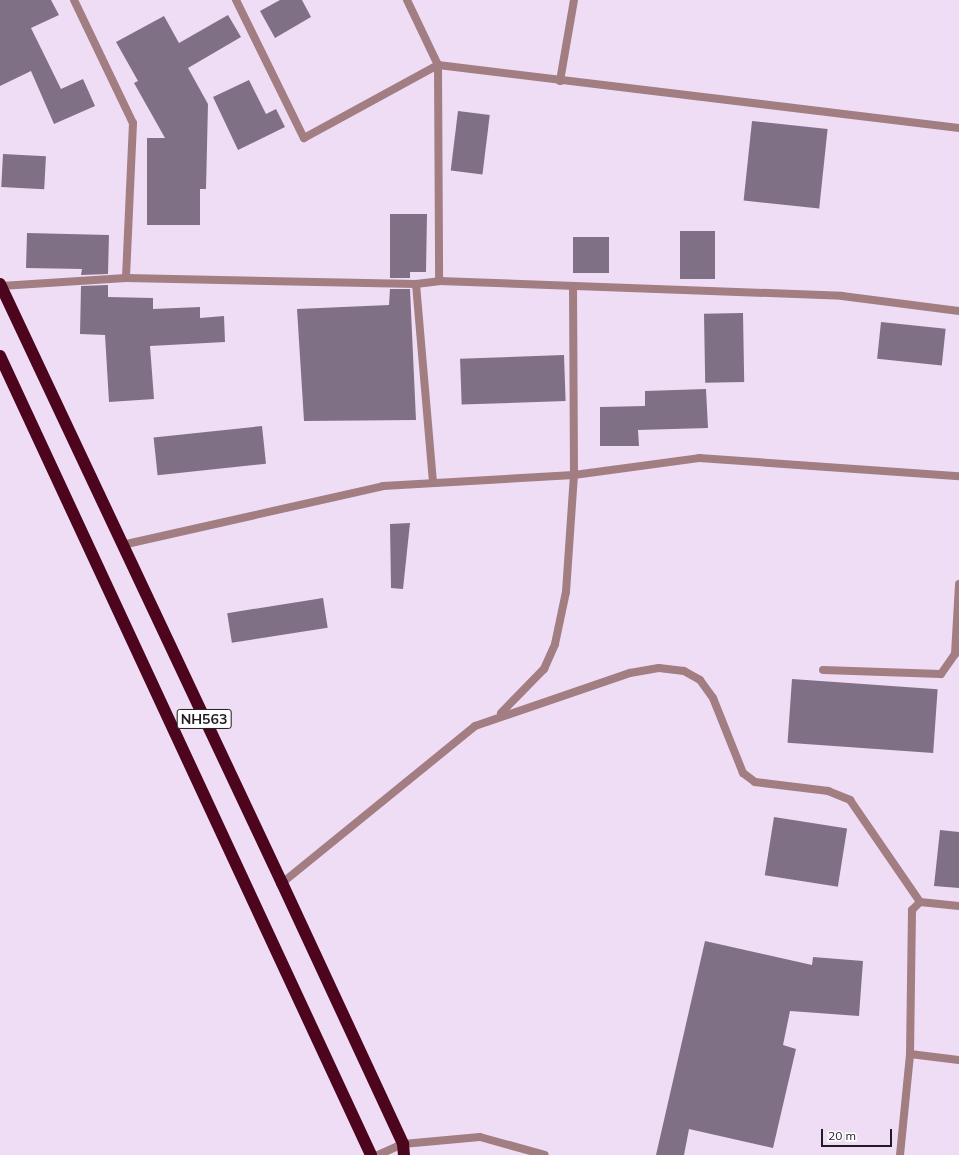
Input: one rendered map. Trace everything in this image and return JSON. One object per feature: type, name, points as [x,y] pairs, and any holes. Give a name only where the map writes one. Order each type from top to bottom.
[{"type":"highway","name":"NH563","points":[[0,285],[282,883],[403,1150]]},
{"type":"highway","name":"NH563","points":[[0,356],[371,1155]]},
{"type":"street","points":[[74,0],[133,123],[126,278]]},
{"type":"street","points":[[236,0],[304,138],[438,64],[560,81],[959,128]]},
{"type":"street","points":[[407,0],[438,64],[439,281]]},
{"type":"street","points":[[560,81],[574,0]]},
{"type":"street","points":[[0,285],[126,278],[416,284],[439,281],[842,296],[959,311]]},
{"type":"street","points":[[416,284],[433,481]]},
{"type":"street","points":[[497,716],[536,679],[555,644],[566,592],[574,475],[573,286]]},
{"type":"street","points":[[122,545],[383,486],[433,481],[574,475],[699,458],[959,476]]},
{"type":"street","points":[[823,670],[930,676],[941,674],[957,655],[959,584]]},
{"type":"street","points":[[282,883],[466,733],[497,716],[630,673],[659,668],[684,671],[700,680],[713,698],[743,773],[755,782],[768,786],[828,791],[850,800],[920,902],[959,906]]},
{"type":"street","points":[[900,1155],[910,1054],[910,943],[912,910],[920,902]]},
{"type":"street","points":[[910,1054],[959,1060]]},
{"type":"street","points":[[378,1155],[480,1137],[545,1155]]},
{"type":"building","points":[[0,0],[51,0],[59,15],[31,28],[61,89],[83,79],[95,106],[54,124],[31,71],[0,86]]},
{"type":"building","points":[[280,0],[302,0],[311,17],[275,38],[260,11]]},
{"type":"building","points":[[228,15],[241,37],[188,68],[208,104],[206,189],[200,189],[200,225],[147,225],[147,138],[165,138],[134,83],[138,81],[116,42],[164,16],[179,43]]},
{"type":"building","points":[[249,80],[266,114],[276,109],[285,127],[238,150],[213,97]]},
{"type":"building","points":[[458,111],[490,115],[482,174],[451,171]]},
{"type":"building","points":[[752,121],[828,129],[819,209],[744,201]]},
{"type":"building","points":[[3,154],[46,156],[44,189],[1,187]]},
{"type":"building","points":[[390,214],[427,214],[426,272],[410,272],[410,278],[390,278]]},
{"type":"building","points":[[680,231],[715,231],[715,279],[680,279]]},
{"type":"building","points":[[27,233],[109,235],[108,274],[81,275],[82,269],[26,268]]},
{"type":"building","points":[[573,237],[609,237],[609,273],[573,273]]},
{"type":"building","points":[[108,285],[108,297],[153,298],[153,309],[200,307],[200,318],[224,316],[225,342],[150,346],[154,399],[109,402],[105,335],[80,334],[81,286]]},
{"type":"building","points":[[390,289],[410,289],[416,420],[304,421],[297,309],[389,305]]},
{"type":"building","points":[[743,313],[744,382],[705,383],[704,314]]},
{"type":"building","points":[[881,322],[946,329],[942,366],[877,359]]},
{"type":"building","points":[[564,355],[566,401],[462,405],[460,359]]},
{"type":"building","points":[[706,389],[708,428],[638,430],[639,446],[600,446],[600,407],[645,406],[645,391]]},
{"type":"building","points":[[262,426],[266,464],[158,475],[154,437]]},
{"type":"building","points":[[410,523],[403,589],[391,588],[390,524]]},
{"type":"building","points":[[323,598],[328,628],[232,643],[227,613]]},
{"type":"building","points":[[792,679],[938,689],[933,753],[788,743]]},
{"type":"building","points":[[774,817],[847,829],[838,887],[765,875]]},
{"type":"building","points":[[940,830],[959,832],[959,888],[934,886]]},
{"type":"building","points":[[705,941],[812,965],[813,957],[863,961],[859,1016],[790,1011],[783,1045],[796,1049],[773,1148],[689,1129],[684,1155],[656,1155]]}]
